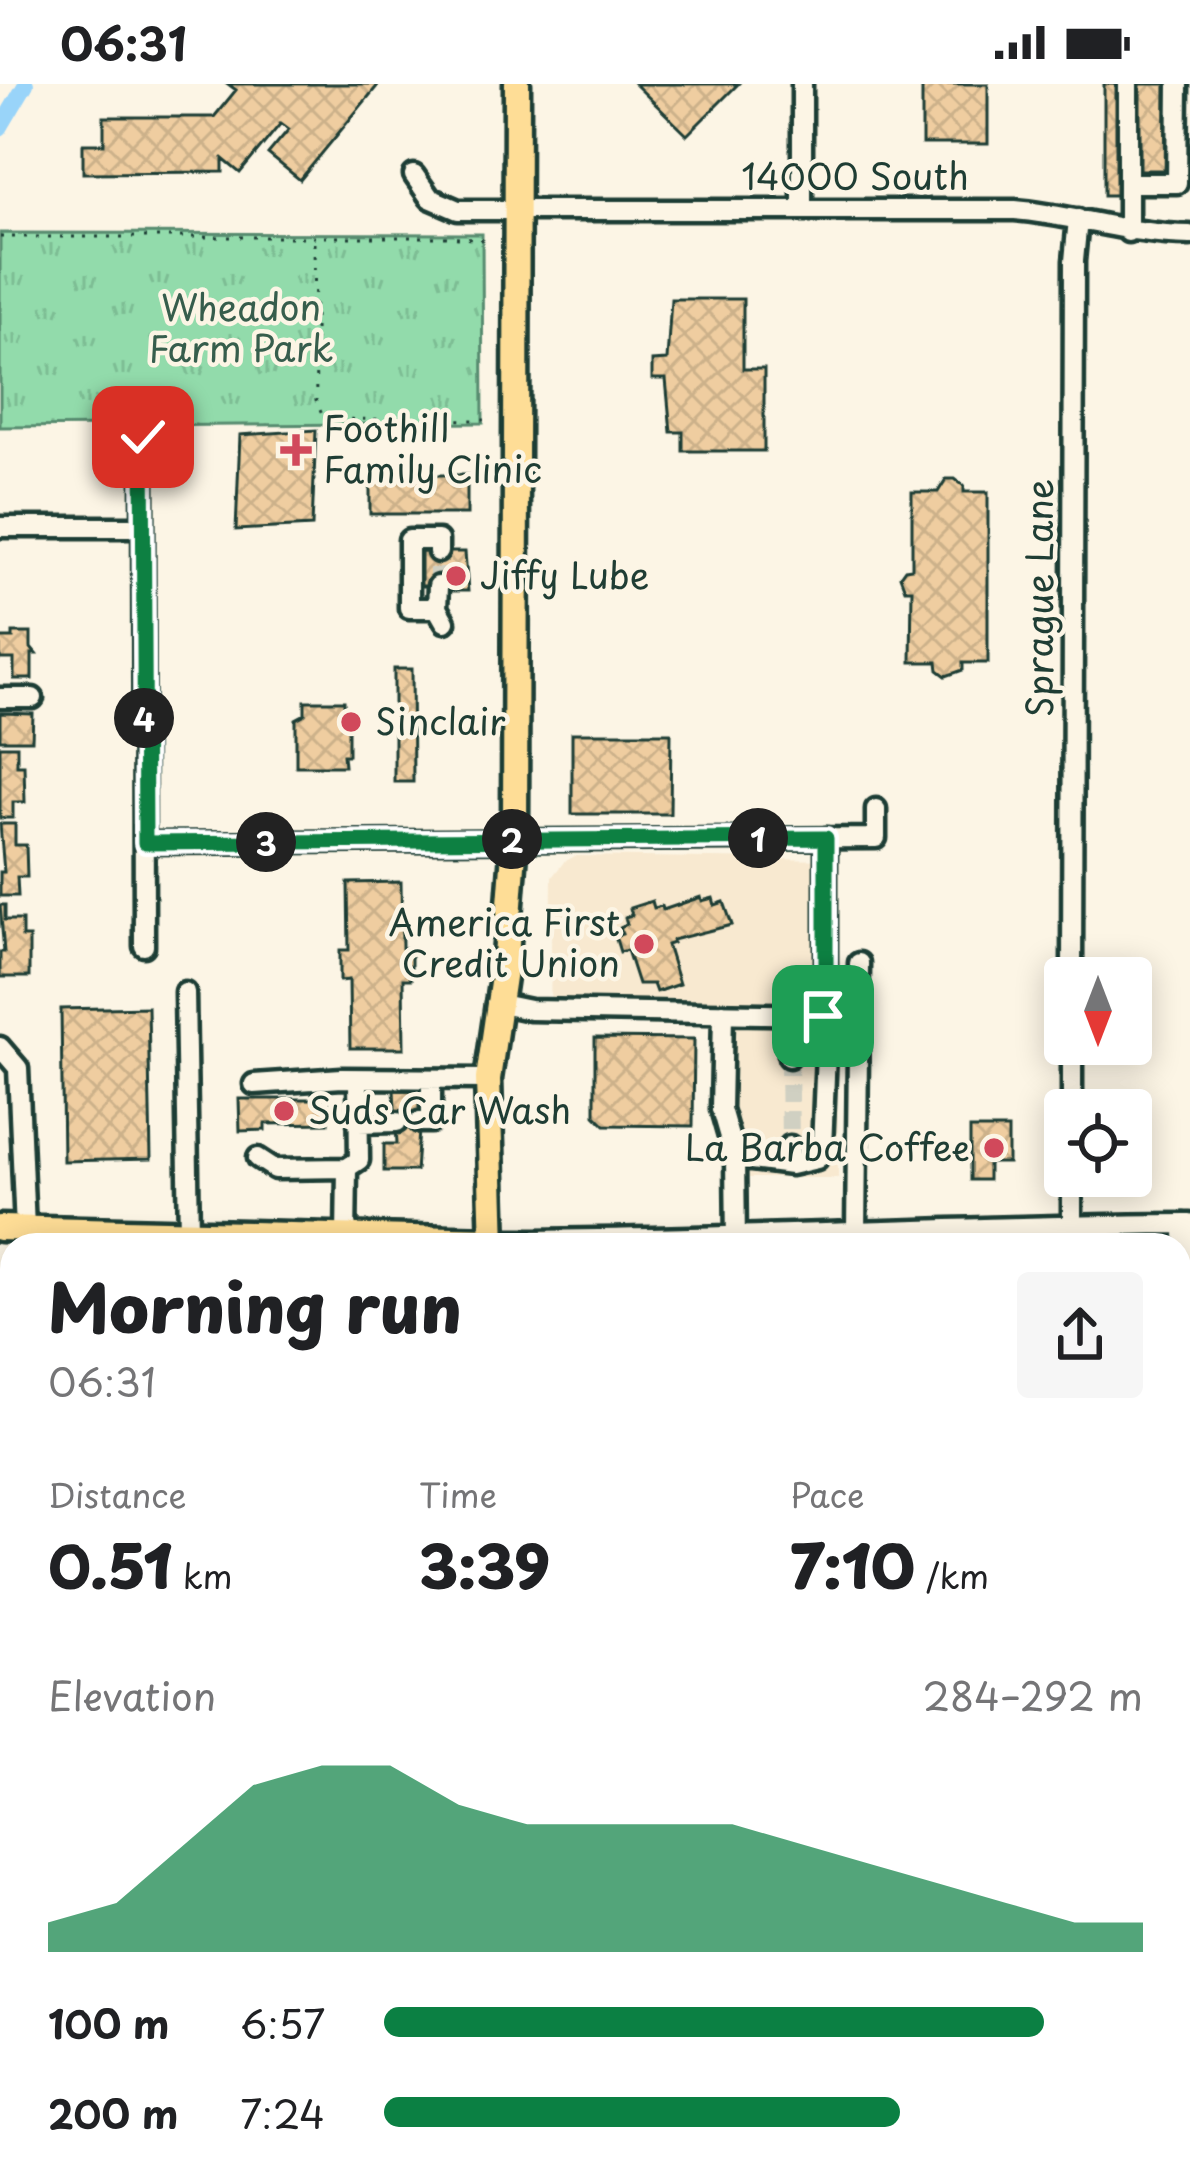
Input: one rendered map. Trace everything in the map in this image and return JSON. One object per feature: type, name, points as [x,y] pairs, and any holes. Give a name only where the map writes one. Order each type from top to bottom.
[{"type":"main road","points":[[493,1233],[488,1079],[506,956],[515,839],[517,84]]},
{"type":"main road","points":[[13,1229],[130,1233]]},
{"type":"street","points":[[802,84],[802,209]]},
{"type":"street","points":[[1128,84],[1128,232]]},
{"type":"street","points":[[1128,183],[1177,183],[1178,84]]},
{"type":"street","name":"14000 South","points":[[414,175],[430,197],[458,209],[1015,210],[1128,232],[1190,235]]},
{"type":"street","name":"Sprague Lane","points":[[1072,957],[1074,261],[1078,219]]},
{"type":"street","points":[[143,437],[144,946]]},
{"type":"street","points":[[0,527],[143,527]]},
{"type":"street","points":[[438,552],[438,540],[409,540],[409,608],[441,615],[438,586]]},
{"type":"street","points":[[0,698],[33,698]]},
{"type":"street","points":[[145,843],[876,838],[876,809]]},
{"type":"street","points":[[735,1158],[790,1155],[817,1159],[822,1148],[826,838]]},
{"type":"street","points":[[856,1232],[859,963]]},
{"type":"street","points":[[184,992],[189,1233]]},
{"type":"street","points":[[496,1004],[530,1010],[723,1013],[822,1023]]},
{"type":"street","points":[[723,1013],[722,1108],[735,1158],[736,1233]]},
{"type":"street","points":[[789,1057],[790,1037],[822,1023]]},
{"type":"street","points":[[0,1047],[18,1068],[10,1105],[13,1229]]},
{"type":"street","points":[[254,1084],[488,1079]]},
{"type":"street","points":[[258,1158],[275,1169],[347,1168],[359,1160],[358,1080]]},
{"type":"street","points":[[419,1122],[431,1122],[431,1080]]},
{"type":"street","points":[[358,1123],[397,1122]]},
{"type":"street","points":[[346,1233],[347,1168]]},
{"type":"street","points":[[1072,1197],[1072,1225]]},
{"type":"street","points":[[966,1233],[1072,1225],[1187,1225]]},
{"type":"street","points":[[843,1233],[867,1233]]},
{"type":"path","points":[[0,237],[486,240]]},
{"type":"path","points":[[314,239],[316,401],[323,419],[485,420]]},
{"type":"shaded area","points":[[575,856],[836,860],[838,1178],[723,1178],[716,1021],[550,1021],[552,877]]},
{"type":"green space","name":"Wheadon Farm Park","points":[[0,233],[482,234],[483,423],[0,427]]},
{"type":"building","points":[[228,84],[379,84],[300,180],[268,154],[289,129],[281,123],[240,173],[223,159],[223,172],[83,173],[83,144],[104,144],[104,117],[214,117],[236,90]]},
{"type":"building","points":[[635,84],[738,84],[687,135]]},
{"type":"building","points":[[922,84],[988,84],[988,144],[922,144]]},
{"type":"building","points":[[1104,84],[1118,84],[1119,195],[1104,195]]},
{"type":"building","points":[[1139,84],[1169,84],[1169,170],[1138,170]]},
{"type":"building","points":[[671,299],[743,299],[743,369],[764,369],[764,451],[683,451],[683,432],[671,432],[666,379],[652,379],[652,361],[667,360]]},
{"type":"building","points":[[316,430],[312,526],[236,530],[240,435]]},
{"type":"building","points":[[370,475],[467,475],[467,514],[370,514]]},
{"type":"building","points":[[946,479],[955,479],[964,492],[988,492],[988,663],[963,663],[963,670],[946,676],[937,662],[911,662],[912,589],[905,589],[900,576],[912,568],[912,492],[938,492]]},
{"type":"building","points":[[417,552],[465,552],[468,591],[417,586]]},
{"type":"building","points":[[13,633],[31,633],[36,654],[32,654],[32,679],[14,679],[14,659],[0,659],[0,638],[13,638]]},
{"type":"building","points":[[394,669],[412,669],[413,782],[394,782]]},
{"type":"building","points":[[305,701],[344,701],[348,755],[343,755],[344,766],[296,766],[296,719],[305,714]]},
{"type":"building","points":[[0,713],[33,714],[32,740],[0,740]]},
{"type":"building","points":[[572,733],[671,733],[670,814],[572,814]]},
{"type":"building","points":[[0,746],[17,746],[17,765],[24,765],[25,802],[13,802],[13,818],[0,818]]},
{"type":"building","points":[[0,824],[15,824],[15,845],[26,845],[27,877],[17,877],[18,896],[0,896],[0,872],[4,872]]},
{"type":"building","points":[[401,882],[402,948],[411,948],[411,979],[403,979],[404,1048],[350,1048],[349,980],[340,981],[340,950],[349,950],[348,883]]},
{"type":"building","name":"America First Credit Union","points":[[701,897],[702,901],[713,898],[715,905],[724,902],[732,925],[667,945],[679,984],[656,992],[653,984],[638,984],[627,950],[620,952],[615,936],[622,934],[625,917],[632,915],[630,908],[652,901],[654,908],[662,906],[663,910]]},
{"type":"building","points":[[0,905],[5,905],[5,920],[22,920],[22,937],[29,937],[29,977],[0,977],[0,952],[4,952]]},
{"type":"building","points":[[148,1007],[151,1159],[63,1161],[61,1009]]},
{"type":"building","points":[[595,1038],[694,1039],[693,1126],[605,1125],[595,1115]]},
{"type":"building","points":[[394,1090],[422,1090],[416,1171],[384,1171],[384,1144],[397,1144]]},
{"type":"building","name":"Suds Car Wash","points":[[239,1099],[328,1099],[328,1123],[265,1124],[265,1130],[240,1131]]},
{"type":"building","points":[[970,1129],[1008,1129],[1008,1163],[988,1163],[988,1180],[970,1180]]},
{"type":"waterway","points":[[0,128],[26,84]]},
{"type":"tunnel","points":[[438,552],[438,586]]},
{"type":"tunnel","points":[[789,1057],[790,1146]]},
{"type":"place","name":"Foothill Family Clinic","points":[[296,450]]},
{"type":"place","name":"Jiffy Lube","points":[[456,576]]},
{"type":"place","name":"Sinclair","points":[[351,722]]},
{"type":"place","name":"America First Credit Union","points":[[644,944]]},
{"type":"place","name":"Suds Car Wash","points":[[284,1111]]},
{"type":"place","name":"La Barba Coffee","points":[[994,1148]]},
{"type":"route","points":[[143,437],[145,843],[826,838],[823,1016]]}]
